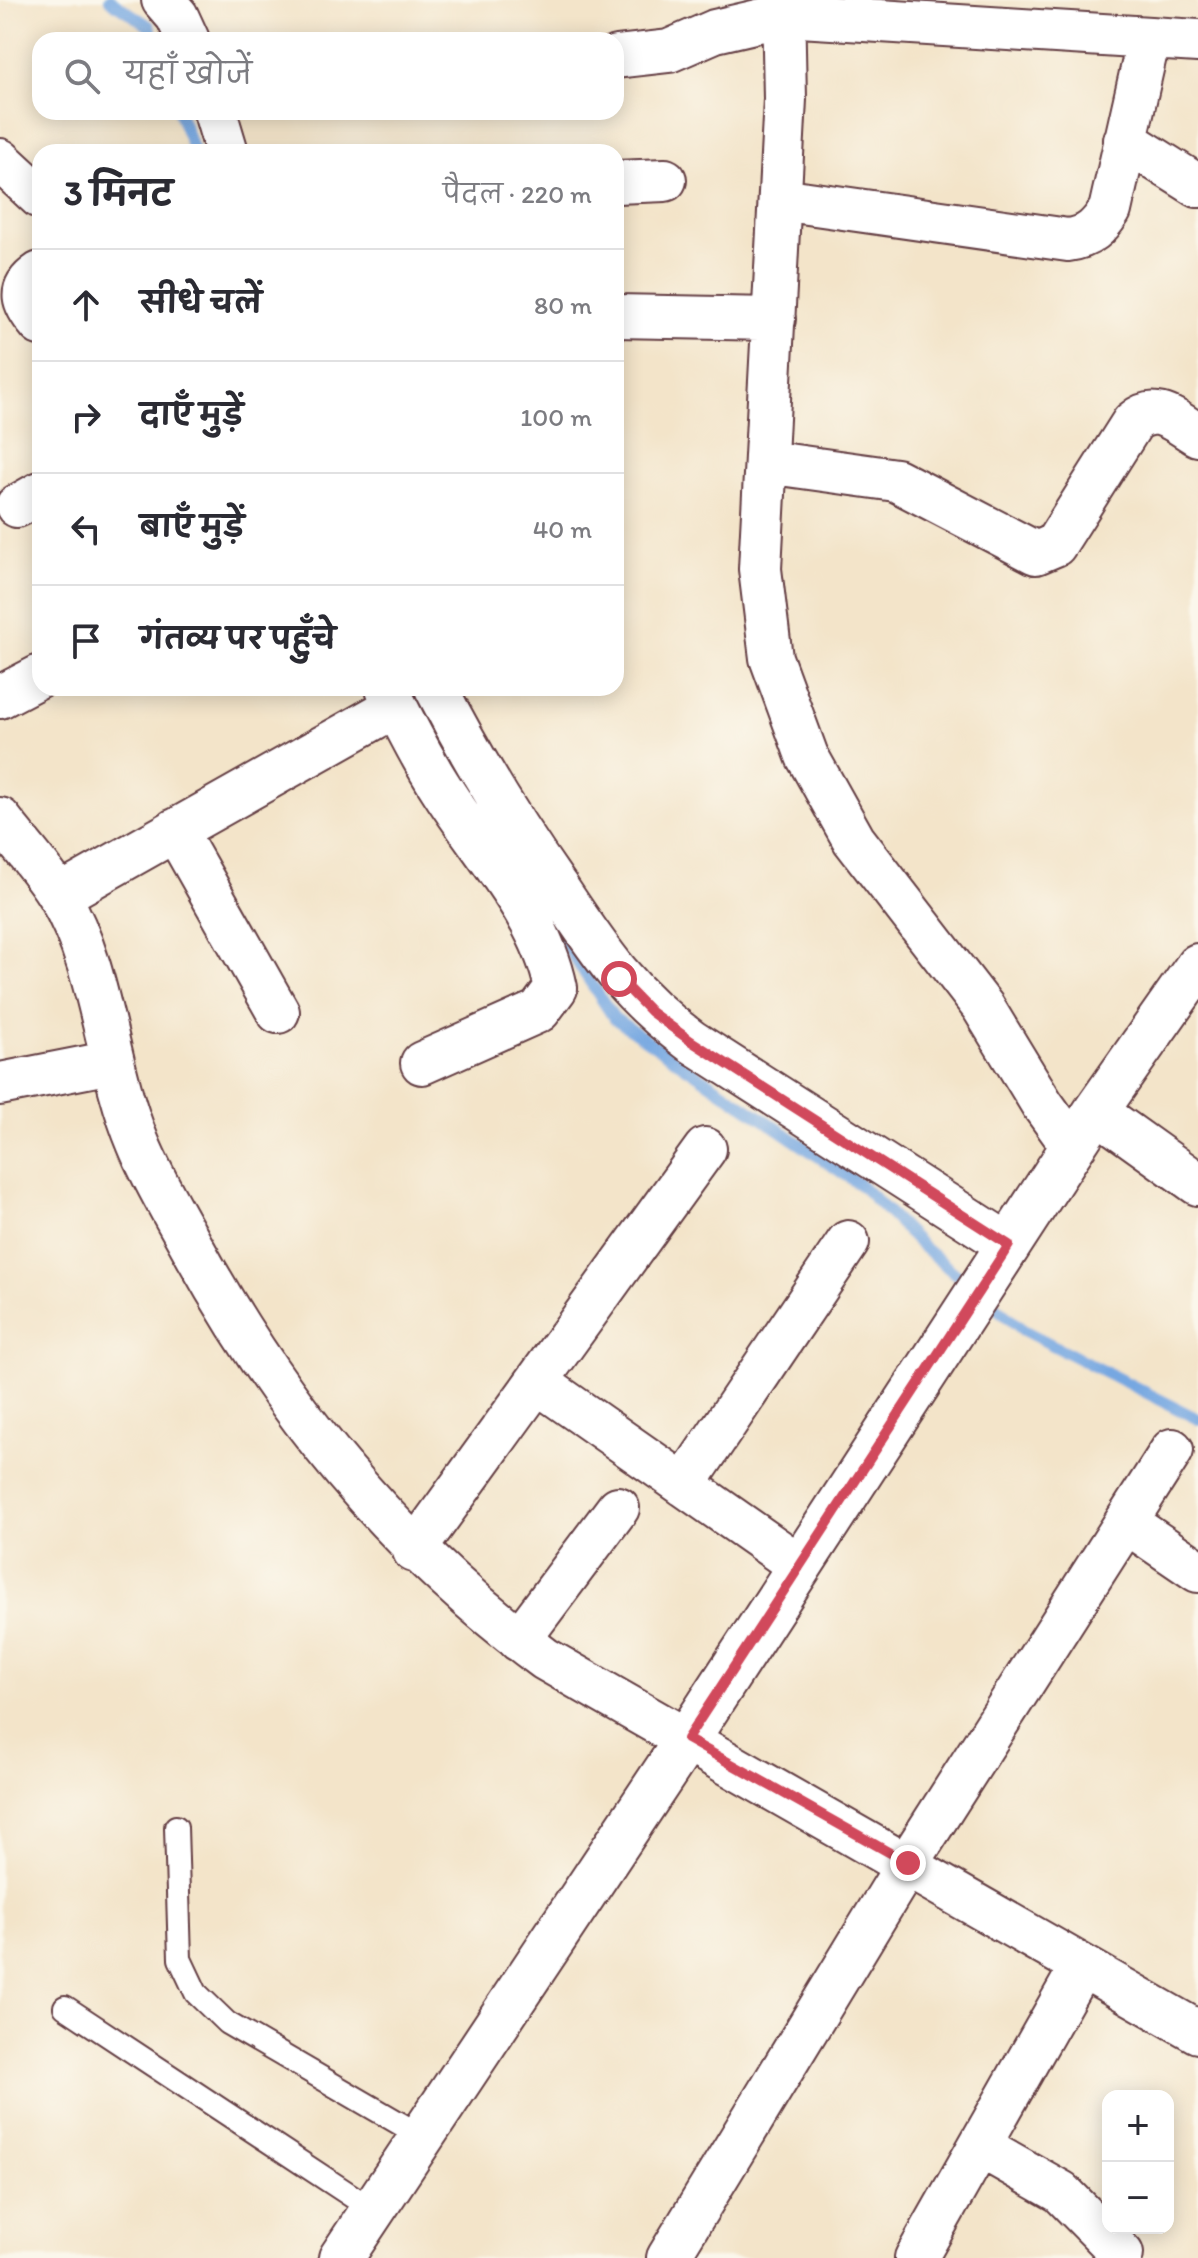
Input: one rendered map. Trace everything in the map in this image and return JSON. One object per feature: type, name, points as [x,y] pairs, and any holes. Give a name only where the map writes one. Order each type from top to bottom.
[{"type":"street","points":[[783,7],[785,99],[760,569],[771,658],[807,756],[854,840],[983,1007],[1042,1104],[1073,1147]]},
{"type":"street","points":[[624,56],[669,51],[783,7],[1198,41]]},
{"type":"street","points":[[780,199],[1068,240],[1084,238],[1099,226],[1110,210],[1149,38]]},
{"type":"street","points":[[217,120],[225,144]]},
{"type":"street","points":[[1125,140],[1198,186]]},
{"type":"street","points":[[0,160],[32,190]]},
{"type":"street","points":[[624,182],[665,180]]},
{"type":"street","points":[[32,278],[23,290],[23,300],[32,313]]},
{"type":"street","points":[[624,316],[774,319]]},
{"type":"street","points":[[766,462],[896,480],[1036,553],[1055,545],[1133,422],[1143,413],[1159,413],[1198,435]]},
{"type":"street","points":[[0,697],[32,680]]},
{"type":"street","points":[[440,696],[496,800],[619,979],[651,1012],[987,1279]]},
{"type":"street","points":[[59,896],[175,830],[392,697],[442,790],[500,870],[537,937],[556,988],[539,1011],[422,1063]]},
{"type":"street","points":[[0,819],[59,896],[86,962],[112,1062],[138,1143],[233,1323],[299,1417],[414,1551],[468,1601],[545,1659],[908,1863],[1081,1967],[1198,2032]]},
{"type":"street","points":[[175,830],[278,1012]]},
{"type":"street","points":[[341,2258],[687,1739],[1096,1111],[1198,966]]},
{"type":"street","points":[[0,1084],[112,1062]]},
{"type":"street","points":[[1096,1111],[1198,1184]]},
{"type":"street","points":[[414,1551],[705,1149]]},
{"type":"street","points":[[684,1485],[848,1242]]},
{"type":"street","points":[[537,1382],[800,1566]]},
{"type":"street","points":[[668,2258],[908,1863],[1172,1450]]},
{"type":"street","points":[[519,1640],[618,1508]]},
{"type":"street","points":[[1126,1522],[1198,1571]]},
{"type":"street","points":[[916,2258],[1081,1967]]},
{"type":"street","points":[[980,2146],[1061,2192],[1122,2254],[1120,2258]]},
{"type":"lane","points":[[176,1827],[180,1959],[196,1993],[227,2023],[423,2137]]},
{"type":"lane","points":[[65,2007],[373,2210]]},
{"type":"waterway","points":[[110,0],[149,26],[151,32]]},
{"type":"waterway","points":[[182,120],[191,144]]},
{"type":"waterway","points":[[454,763],[472,801]]},
{"type":"waterway","points":[[554,927],[614,1018],[862,1186],[923,1247],[1023,1330],[1198,1419]]},
{"type":"route","points":[[619,979],[651,1012],[691,1041],[1009,1245],[687,1739],[908,1863]]}]
